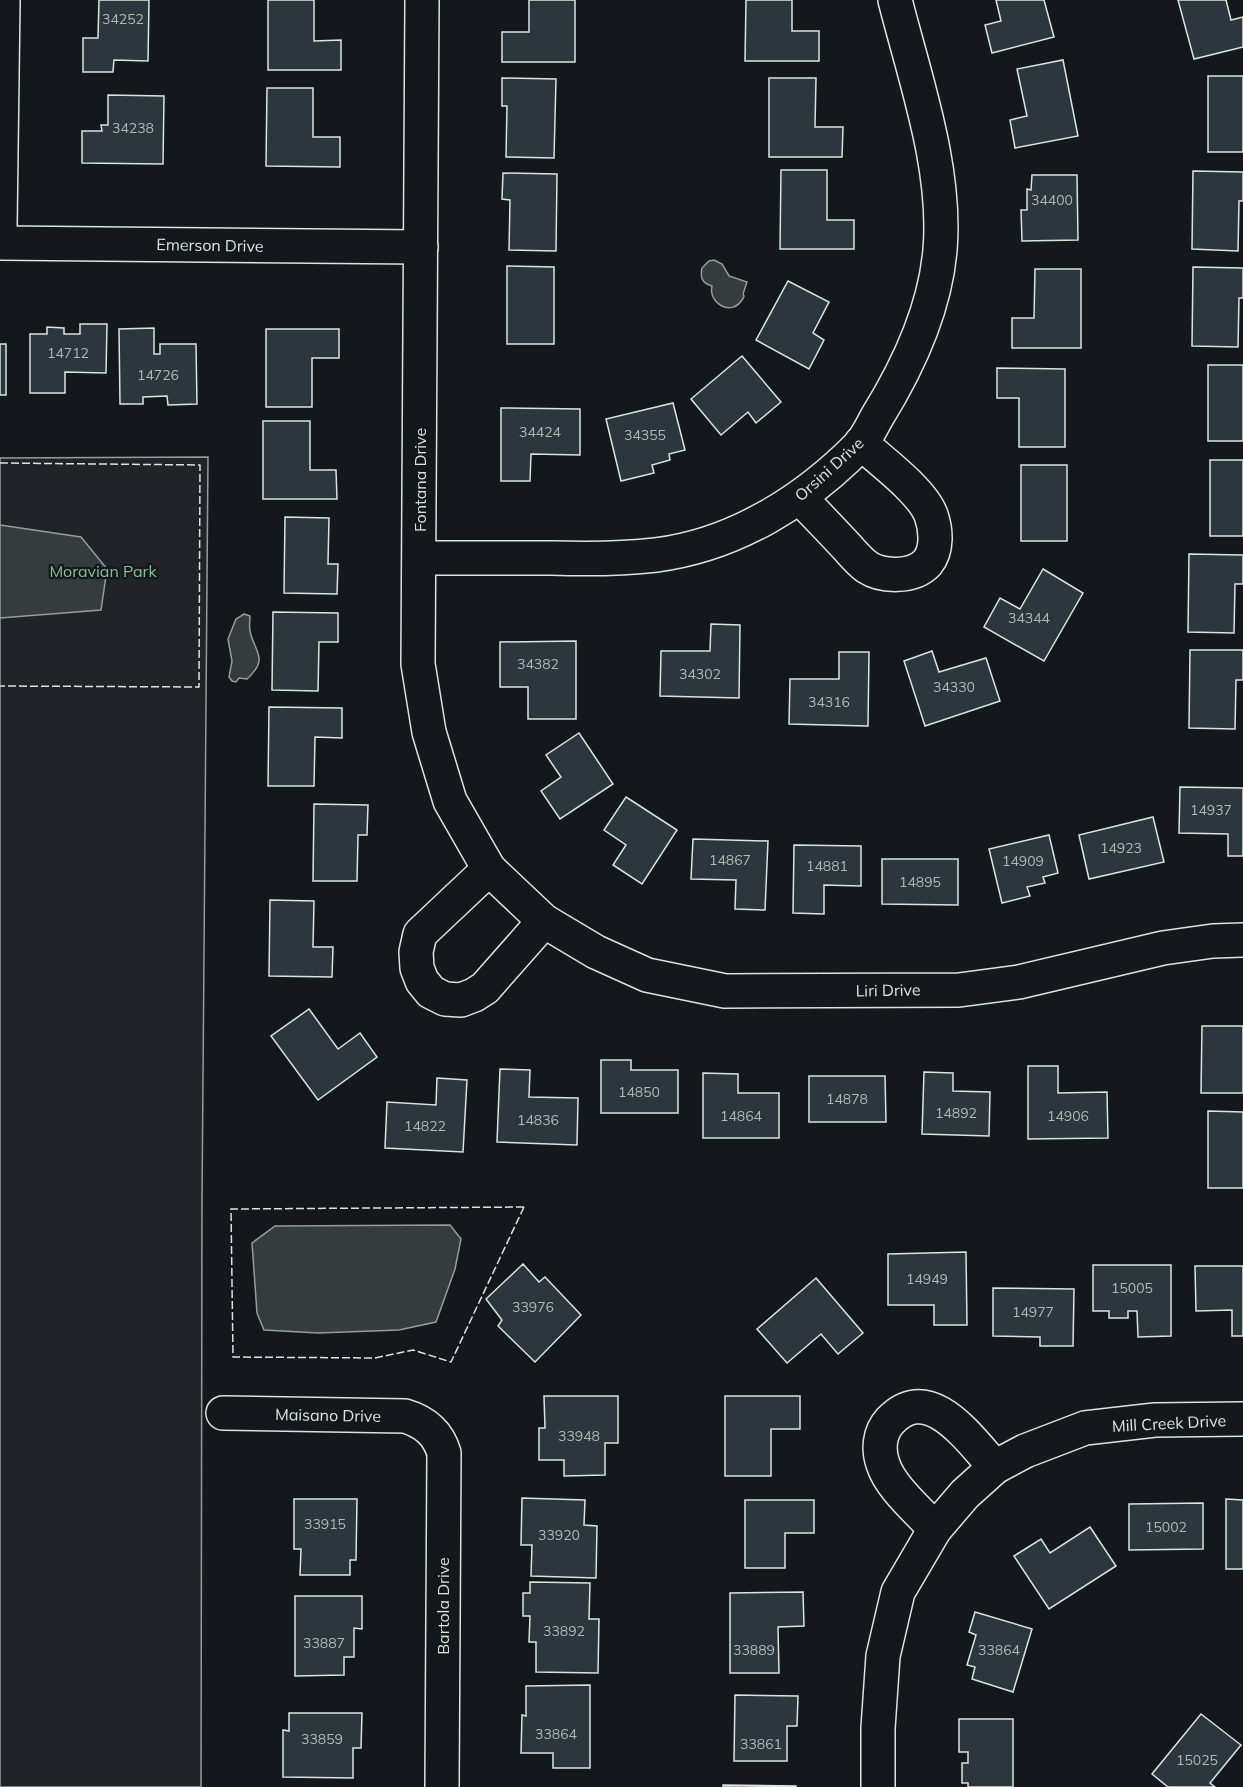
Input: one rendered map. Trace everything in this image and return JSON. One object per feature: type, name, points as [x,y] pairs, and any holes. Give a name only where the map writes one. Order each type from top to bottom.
[{"type":"street","points":[[0,226],[3,0]]},
{"type":"street","name":"Fontana Drive","points":[[422,0],[418,664],[429,732],[450,801],[489,869],[544,921]]},
{"type":"street","name":"Orsini Drive","points":[[420,558],[605,559],[657,555],[710,543],[756,524],[800,498],[861,443],[898,381],[916,340],[931,298],[940,250],[939,191],[929,132],[895,0]]},
{"type":"street","name":"Emerson Drive","points":[[0,243],[421,247]]},
{"type":"street","points":[[800,498],[866,566],[880,573],[897,574],[913,571],[926,563],[934,549],[935,533],[931,514],[921,497],[861,443]]},
{"type":"street","points":[[489,869],[420,934],[416,952],[417,968],[422,981],[431,992],[445,999],[461,1000],[474,995],[485,988],[544,921]]},
{"type":"street","name":"Liri Drive","points":[[544,921],[596,952],[647,975],[725,991],[959,990],[1019,982],[1163,948],[1213,941],[1243,940]]},
{"type":"street","points":[[935,1529],[894,1484],[883,1465],[879,1441],[886,1425],[896,1415],[910,1407],[936,1410],[956,1424],[995,1467]]},
{"type":"street","name":"Maisano Drive","points":[[223,1413],[405,1416],[419,1420],[431,1429]]},
{"type":"street","name":"Mill Creek Drive","points":[[878,1787],[878,1728],[883,1656],[898,1592],[935,1529],[965,1494],[995,1467],[1025,1451],[1085,1428],[1155,1420],[1243,1419]]},
{"type":"street","name":"Bartola Drive","points":[[431,1429],[440,1440],[444,1453],[442,1787]]},
{"type":"green space","name":"Moravian Park","points":[[208,457],[202,1202],[201,1787],[0,1787],[0,458]]},
{"type":"shaded area","points":[[714,260],[722,264],[729,276],[747,282],[744,296],[737,305],[727,308],[721,306],[713,298],[712,286],[702,280],[702,268],[709,261]]},
{"type":"shaded area","points":[[0,525],[81,537],[107,569],[101,610],[0,618]]},
{"type":"shaded area","points":[[244,614],[250,616],[250,631],[259,660],[258,666],[247,679],[239,678],[236,682],[229,677],[232,661],[228,639],[236,619]]},
{"type":"shaded area","points":[[450,1225],[461,1239],[455,1269],[436,1322],[399,1330],[318,1333],[264,1330],[257,1313],[252,1243],[275,1226]]},
{"type":"building","points":[[99,0],[149,0],[148,61],[114,60],[113,72],[83,72],[83,38],[98,38]]},
{"type":"building","points":[[268,0],[314,0],[314,41],[341,40],[341,70],[268,70]]},
{"type":"building","points":[[529,0],[575,0],[575,62],[502,62],[502,32],[529,32]]},
{"type":"building","points":[[746,0],[792,0],[792,31],[819,31],[819,61],[745,61]]},
{"type":"building","points":[[996,0],[1044,0],[1054,37],[992,53],[985,25],[1001,21]]},
{"type":"building","points":[[1178,0],[1226,0],[1231,20],[1243,17],[1243,47],[1194,59]]},
{"type":"building","points":[[1063,60],[1078,136],[1015,148],[1010,120],[1027,116],[1017,69]]},
{"type":"building","points":[[1208,76],[1243,76],[1243,152],[1208,152]]},
{"type":"building","points":[[502,78],[556,79],[554,158],[506,157],[507,106],[502,106]]},
{"type":"building","points":[[769,78],[816,78],[815,127],[843,127],[842,157],[769,157]]},
{"type":"building","points":[[267,88],[313,88],[313,137],[340,137],[340,167],[266,166]]},
{"type":"building","points":[[108,95],[164,96],[163,164],[82,163],[82,131],[102,131],[101,125],[108,125]]},
{"type":"building","points":[[781,170],[827,170],[827,220],[854,220],[854,249],[780,249]]},
{"type":"building","points":[[1193,171],[1243,172],[1243,201],[1239,201],[1238,251],[1192,249]]},
{"type":"building","points":[[503,173],[557,174],[556,251],[509,250],[510,200],[502,199]]},
{"type":"building","points":[[1032,175],[1077,175],[1078,240],[1022,241],[1021,210],[1027,210],[1027,189],[1031,190]]},
{"type":"building","points":[[507,266],[554,267],[554,344],[507,344]]},
{"type":"building","points":[[1193,267],[1243,268],[1243,298],[1239,298],[1238,347],[1192,346]]},
{"type":"building","points":[[1035,269],[1081,269],[1081,348],[1012,348],[1012,318],[1034,318]]},
{"type":"building","points":[[788,281],[829,302],[813,333],[824,340],[809,369],[756,340]]},
{"type":"building","points":[[80,324],[107,324],[106,373],[65,372],[65,393],[30,393],[30,334],[47,334],[47,327],[64,328],[64,334],[80,334]]},
{"type":"building","points":[[154,328],[154,354],[160,354],[160,344],[196,344],[197,404],[168,405],[167,396],[143,397],[143,404],[120,404],[119,329]]},
{"type":"building","points":[[266,329],[339,329],[339,358],[312,358],[312,407],[266,407]]},
{"type":"building","points":[[0,344],[6,344],[6,395],[0,395]]},
{"type":"building","points":[[742,356],[781,402],[756,423],[748,412],[721,435],[691,399]]},
{"type":"building","points":[[1208,365],[1243,365],[1243,441],[1208,441]]},
{"type":"building","points":[[997,368],[1065,369],[1065,447],[1019,447],[1019,398],[997,398]]},
{"type":"building","points":[[673,403],[685,450],[669,454],[670,460],[652,465],[654,473],[621,481],[606,419]]},
{"type":"building","points":[[501,408],[580,409],[580,455],[531,454],[530,481],[501,481]]},
{"type":"building","points":[[263,421],[310,421],[310,470],[336,470],[337,499],[263,499]]},
{"type":"building","points":[[1210,460],[1243,460],[1243,536],[1210,536]]},
{"type":"building","points":[[1021,465],[1067,465],[1067,541],[1021,541]]},
{"type":"building","points":[[285,517],[329,518],[328,564],[338,564],[337,594],[284,593]]},
{"type":"building","points":[[1189,554],[1243,555],[1243,584],[1235,584],[1234,633],[1188,632]]},
{"type":"building","points":[[1043,569],[1083,593],[1044,661],[984,627],[1000,598],[1020,609]]},
{"type":"building","points":[[273,612],[338,613],[338,642],[319,642],[318,691],[272,690]]},
{"type":"building","points":[[711,624],[740,625],[739,698],[660,696],[661,651],[710,651]]},
{"type":"building","points":[[576,641],[576,719],[528,719],[528,687],[500,687],[500,642]]},
{"type":"building","points":[[1190,650],[1243,650],[1243,680],[1236,680],[1235,729],[1189,728]]},
{"type":"building","points":[[932,651],[939,672],[986,658],[1000,701],[925,726],[904,661]]},
{"type":"building","points":[[839,652],[869,652],[868,726],[789,724],[790,679],[839,679]]},
{"type":"building","points":[[269,707],[342,708],[342,738],[315,737],[314,786],[268,786]]},
{"type":"building","points":[[579,733],[613,784],[560,819],[541,791],[561,777],[546,755]]},
{"type":"building","points":[[1180,787],[1243,788],[1243,856],[1228,856],[1228,834],[1179,833]]},
{"type":"building","points":[[626,797],[677,830],[642,884],[613,865],[626,845],[604,830]]},
{"type":"building","points":[[314,804],[368,805],[367,835],[358,835],[357,881],[313,881]]},
{"type":"building","points":[[1153,817],[1164,862],[1089,879],[1079,835]]},
{"type":"building","points":[[1049,835],[1058,873],[1043,877],[1045,883],[1027,887],[1030,896],[1002,903],[989,849]]},
{"type":"building","points":[[693,839],[768,841],[765,910],[735,909],[736,880],[691,879]]},
{"type":"building","points":[[794,845],[861,846],[861,886],[824,885],[824,914],[793,913]]},
{"type":"building","points":[[882,859],[958,859],[958,905],[882,904]]},
{"type":"building","points":[[270,900],[314,901],[313,947],[333,947],[332,977],[269,976]]},
{"type":"building","points":[[309,1009],[338,1049],[360,1033],[377,1057],[318,1100],[271,1036]]},
{"type":"building","points":[[1202,1026],[1243,1026],[1243,1093],[1201,1093]]},
{"type":"building","points":[[601,1060],[631,1060],[631,1070],[678,1070],[678,1113],[601,1113]]},
{"type":"building","points":[[1028,1066],[1058,1066],[1058,1093],[1107,1092],[1108,1138],[1028,1139]]},
{"type":"building","points":[[500,1069],[530,1070],[529,1097],[578,1098],[577,1145],[497,1142]]},
{"type":"building","points":[[924,1072],[953,1073],[953,1091],[990,1092],[989,1136],[922,1134]]},
{"type":"building","points":[[703,1073],[738,1074],[738,1093],[779,1093],[779,1138],[703,1138]]},
{"type":"building","points":[[809,1076],[885,1076],[886,1122],[809,1122]]},
{"type":"building","points":[[437,1078],[467,1080],[463,1152],[385,1148],[387,1102],[436,1105]]},
{"type":"building","points":[[1208,1111],[1243,1112],[1243,1188],[1208,1188]]},
{"type":"building","points":[[966,1252],[967,1325],[934,1325],[934,1305],[888,1305],[888,1254]]},
{"type":"building","points":[[523,1264],[539,1282],[545,1277],[581,1315],[535,1362],[498,1326],[502,1320],[486,1299]]},
{"type":"building","points":[[1093,1265],[1171,1265],[1171,1336],[1138,1337],[1137,1311],[1128,1311],[1128,1318],[1109,1318],[1109,1311],[1093,1311]]},
{"type":"building","points":[[1195,1266],[1243,1266],[1243,1336],[1232,1336],[1232,1310],[1196,1311]]},
{"type":"building","points":[[816,1278],[863,1333],[838,1354],[821,1334],[787,1363],[757,1329]]},
{"type":"building","points":[[993,1288],[1074,1289],[1073,1346],[1040,1346],[1040,1337],[993,1336]]},
{"type":"building","points":[[544,1396],[618,1396],[618,1443],[605,1443],[605,1475],[564,1476],[564,1460],[539,1460],[539,1428],[545,1428]]},
{"type":"building","points":[[725,1396],[800,1396],[800,1429],[771,1429],[771,1476],[725,1476]]},
{"type":"building","points":[[522,1498],[585,1500],[584,1525],[597,1526],[596,1578],[531,1576],[532,1545],[521,1545]]},
{"type":"building","points":[[294,1499],[357,1499],[356,1560],[350,1560],[350,1575],[300,1575],[301,1549],[294,1549]]},
{"type":"building","points":[[1226,1499],[1243,1500],[1243,1569],[1226,1569]]},
{"type":"building","points":[[745,1500],[814,1500],[814,1533],[785,1533],[785,1568],[745,1568]]},
{"type":"building","points":[[1203,1503],[1203,1549],[1129,1550],[1129,1504]]},
{"type":"building","points":[[1090,1527],[1116,1566],[1049,1609],[1014,1556],[1041,1539],[1050,1553]]},
{"type":"building","points":[[530,1582],[590,1583],[589,1619],[599,1619],[598,1673],[536,1672],[536,1642],[529,1642],[530,1616],[523,1616],[523,1593],[530,1593]]},
{"type":"building","points":[[803,1592],[804,1626],[778,1627],[779,1673],[730,1673],[730,1593]]},
{"type":"building","points":[[295,1596],[362,1596],[362,1629],[354,1628],[354,1657],[344,1657],[344,1675],[295,1676]]},
{"type":"building","points":[[975,1612],[1032,1629],[1013,1692],[972,1679],[975,1667],[967,1665],[976,1635],[969,1632]]},
{"type":"building","points":[[590,1685],[590,1768],[553,1768],[553,1753],[521,1753],[522,1715],[526,1716],[526,1686]]},
{"type":"building","points":[[735,1695],[798,1696],[797,1726],[787,1726],[787,1761],[734,1761]]},
{"type":"building","points":[[289,1713],[362,1713],[361,1748],[353,1748],[353,1778],[283,1777],[283,1730],[289,1731]]},
{"type":"building","points":[[1201,1714],[1241,1745],[1210,1783],[1215,1787],[1168,1787],[1152,1774]]},
{"type":"building","points":[[959,1719],[1013,1719],[1013,1787],[968,1787],[968,1783],[962,1783],[962,1763],[968,1763],[968,1752],[959,1752]]},
{"type":"building","points":[[723,1785],[796,1786],[796,1787],[723,1787]]},
{"type":"fence","points":[[0,463],[200,465],[199,687],[0,686]]},
{"type":"fence","points":[[524,1207],[451,1362],[413,1350],[375,1358],[233,1357],[231,1209],[524,1207]]}]
